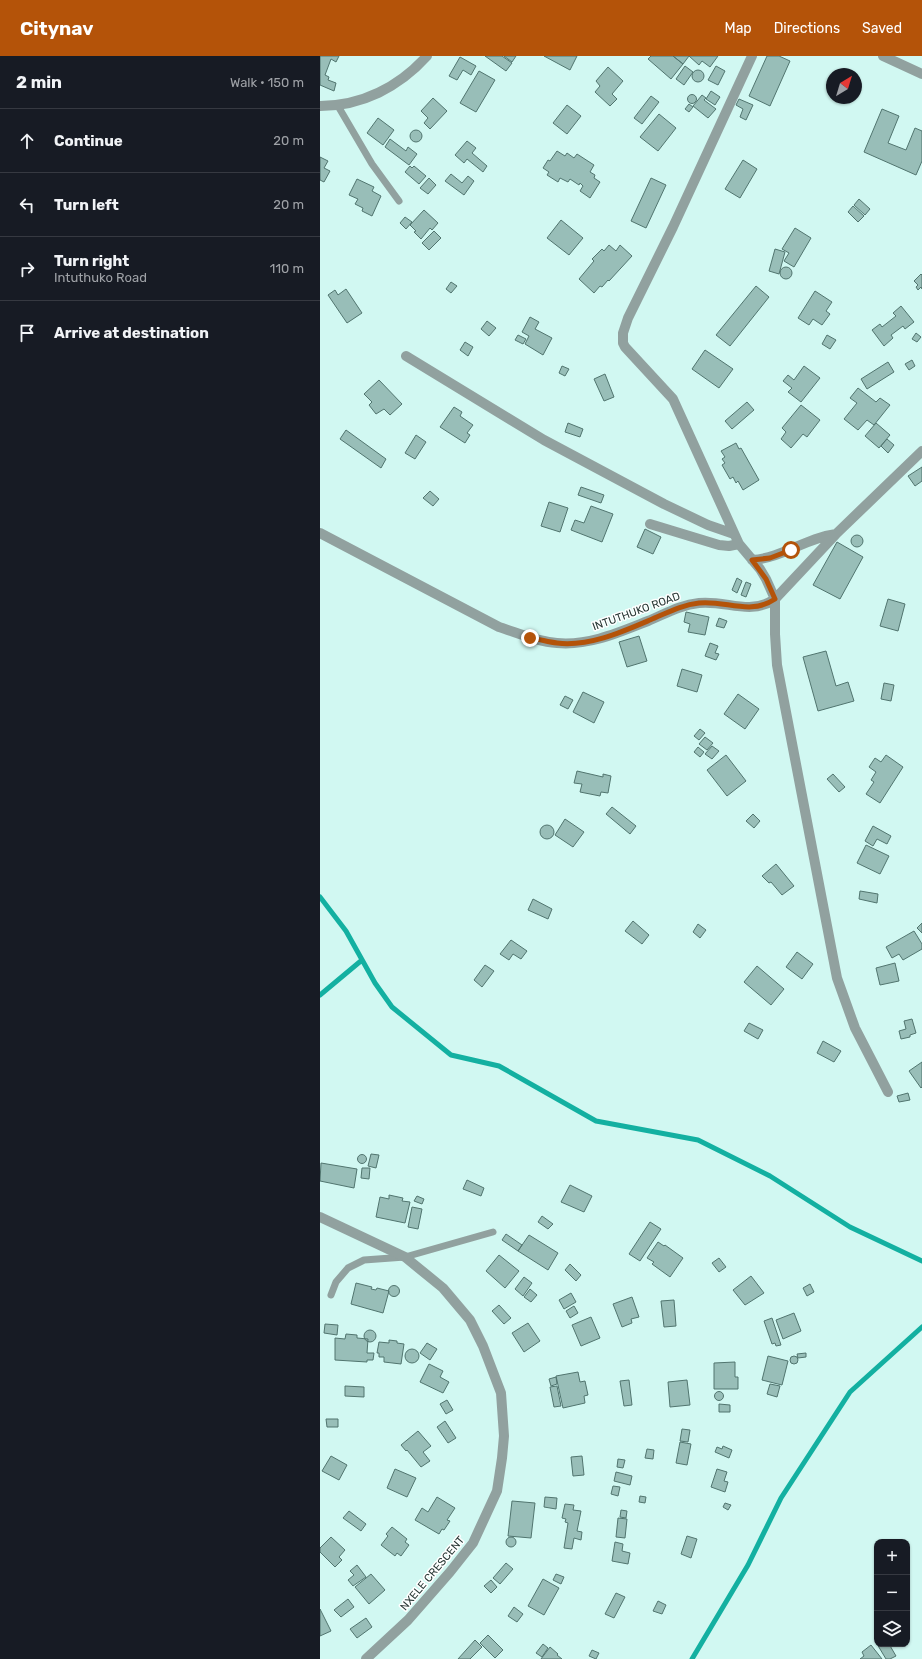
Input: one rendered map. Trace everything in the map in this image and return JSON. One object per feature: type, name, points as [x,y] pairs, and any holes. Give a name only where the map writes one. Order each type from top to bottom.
[{"type":"street","points":[[320,106],[338,106],[364,99],[392,86],[415,69],[427,56]]},
{"type":"street","points":[[752,56],[673,227],[628,318],[623,334],[623,343],[631,354],[673,399],[739,544],[766,579],[775,599],[777,665],[837,978],[855,1028],[888,1092]]},
{"type":"street","points":[[884,56],[922,74]]},
{"type":"street","points":[[406,356],[544,440],[664,504],[708,525],[734,534]]},
{"type":"street","name":"INTUTHUKO ROAD","points":[[320,533],[499,627],[530,638],[557,644],[585,642],[618,632],[685,605],[711,603],[753,608],[767,604],[775,599],[836,534],[922,451]]},
{"type":"street","points":[[650,524],[719,545],[739,544]]},
{"type":"street","points":[[752,560],[770,558],[822,536],[836,534]]},
{"type":"street","name":"NXELE CRESCENT","points":[[320,1217],[405,1256],[443,1288],[470,1320],[483,1346],[501,1393],[504,1436],[496,1491],[473,1543],[408,1620],[366,1659]]},
{"type":"lane","points":[[338,106],[372,164],[399,201]]},
{"type":"lane","points":[[331,1295],[336,1282],[348,1268],[364,1260],[405,1256],[493,1232]]},
{"type":"building","points":[[320,56],[339,56],[336,62],[331,59],[325,75],[329,77],[328,80],[336,83],[334,91],[320,85]]},
{"type":"building","points":[[485,56],[502,56],[512,63],[506,71]]},
{"type":"building","points":[[504,56],[516,56],[512,62]]},
{"type":"building","points":[[544,56],[577,56],[570,70]]},
{"type":"building","points":[[651,56],[673,56],[683,64],[671,79],[648,59]]},
{"type":"building","points":[[673,56],[689,56],[683,64]]},
{"type":"building","points":[[689,56],[718,56],[710,67],[702,61],[699,65]]},
{"type":"building","points":[[767,56],[779,56],[790,61],[770,106],[749,96]]},
{"type":"building","points":[[460,57],[476,66],[471,75],[463,70],[457,80],[449,76]]},
{"type":"building","points":[[685,66],[693,72],[684,85],[676,79]]},
{"type":"building","points":[[716,66],[725,71],[718,85],[708,80]]},
{"type":"building","points":[[608,67],[623,81],[612,94],[617,99],[610,106],[595,92],[600,86],[596,81]]},
{"type":"building","points":[[698,70],[702,72],[704,76],[702,80],[698,82],[694,80],[692,76],[694,72]]},
{"type":"building","points":[[479,71],[495,80],[476,112],[460,103]]},
{"type":"building","points":[[711,91],[720,97],[715,105],[706,99]]},
{"type":"building","points":[[692,94],[697,99],[692,104],[687,99]]},
{"type":"building","points":[[702,95],[706,98],[704,100],[716,109],[708,118],[693,106]]},
{"type":"building","points":[[651,96],[659,102],[642,124],[634,118]]},
{"type":"building","points":[[433,98],[447,111],[430,129],[424,123],[428,118],[421,111]]},
{"type":"building","points":[[739,99],[753,105],[746,120],[740,117],[743,109],[736,105]]},
{"type":"building","points":[[689,104],[693,107],[689,112],[685,109]]},
{"type":"building","points":[[567,105],[581,116],[567,134],[553,123]]},
{"type":"building","points":[[882,109],[899,116],[888,143],[906,150],[915,128],[922,131],[922,161],[916,175],[864,152]]},
{"type":"building","points":[[659,114],[676,128],[658,151],[640,137]]},
{"type":"building","points":[[378,118],[394,130],[383,145],[367,133]]},
{"type":"building","points":[[416,130],[420,132],[422,136],[420,140],[416,142],[412,140],[410,136],[412,132]]},
{"type":"building","points":[[390,139],[406,151],[408,147],[417,154],[409,165],[385,147]]},
{"type":"building","points":[[467,141],[476,148],[472,153],[487,166],[483,172],[467,159],[464,163],[455,155]]},
{"type":"building","points":[[557,151],[565,156],[567,153],[574,158],[577,154],[594,165],[590,172],[595,175],[594,178],[600,182],[590,198],[580,191],[583,186],[580,183],[579,185],[570,179],[568,182],[560,178],[558,182],[547,175],[549,172],[543,168],[548,160],[550,161]]},
{"type":"building","points":[[320,157],[328,161],[324,168],[330,171],[324,182],[320,180]]},
{"type":"building","points":[[743,160],[757,169],[740,198],[725,189]]},
{"type":"building","points":[[410,166],[412,168],[414,166],[426,176],[419,184],[405,172]]},
{"type":"building","points":[[451,174],[462,183],[468,176],[474,181],[464,195],[445,181]]},
{"type":"building","points":[[429,178],[436,185],[428,194],[420,188]]},
{"type":"building","points":[[651,178],[666,185],[646,228],[631,221]]},
{"type":"building","points":[[357,179],[374,187],[372,191],[381,196],[372,216],[362,211],[363,208],[355,204],[358,199],[349,195]]},
{"type":"building","points":[[859,199],[870,209],[865,215],[854,205]]},
{"type":"building","points":[[853,206],[864,216],[858,222],[848,212]]},
{"type":"building","points":[[424,210],[438,223],[432,230],[430,228],[421,239],[410,225]]},
{"type":"building","points":[[405,217],[412,222],[406,229],[400,223]]},
{"type":"building","points":[[561,220],[583,238],[569,255],[547,238]]},
{"type":"building","points":[[795,228],[811,238],[794,267],[784,261],[789,253],[782,249]]},
{"type":"building","points":[[434,231],[441,238],[429,250],[422,243]]},
{"type":"building","points":[[609,245],[616,251],[620,245],[632,256],[609,281],[608,280],[602,287],[600,286],[594,293],[579,279],[594,261],[592,259],[602,249],[604,251]]},
{"type":"building","points":[[775,249],[785,252],[779,274],[769,271]]},
{"type":"building","points":[[784,267],[788,267],[792,273],[788,279],[784,279],[780,275],[780,271]]},
{"type":"building","points":[[921,274],[922,289],[921,287],[918,290],[916,287],[918,285],[914,281]]},
{"type":"building","points":[[451,282],[457,286],[451,293],[446,289]]},
{"type":"building","points":[[756,286],[769,297],[730,346],[716,335]]},
{"type":"building","points":[[346,289],[362,313],[347,323],[328,295],[335,290],[338,295]]},
{"type":"building","points":[[815,291],[832,302],[826,311],[830,314],[822,325],[813,319],[809,325],[798,318]]},
{"type":"building","points":[[901,306],[914,322],[905,329],[903,326],[891,335],[893,338],[884,346],[872,330],[880,324],[882,327],[896,316],[893,313]]},
{"type":"building","points":[[530,317],[539,322],[535,329],[552,338],[543,355],[525,344],[529,336],[522,332]]},
{"type":"building","points":[[487,321],[496,328],[489,336],[481,329]]},
{"type":"building","points":[[916,333],[921,337],[917,342],[912,339]]},
{"type":"building","points":[[518,335],[526,339],[523,344],[515,340]]},
{"type":"building","points":[[827,335],[836,340],[830,349],[822,344]]},
{"type":"building","points":[[465,342],[473,347],[468,356],[460,350]]},
{"type":"building","points":[[705,350],[733,369],[719,388],[692,369]]},
{"type":"building","points":[[912,360],[915,366],[909,370],[905,364]]},
{"type":"building","points":[[888,362],[894,372],[867,389],[861,379]]},
{"type":"building","points":[[562,366],[569,369],[565,376],[559,373]]},
{"type":"building","points":[[804,366],[820,378],[801,402],[788,392],[792,388],[783,381],[788,375],[794,380]]},
{"type":"building","points":[[605,374],[614,397],[604,401],[594,379]]},
{"type":"building","points":[[379,380],[402,404],[390,415],[384,409],[376,414],[369,405],[372,402],[364,394]]},
{"type":"building","points":[[858,388],[876,402],[880,398],[890,405],[874,425],[867,420],[858,430],[844,419],[857,403],[850,398]]},
{"type":"building","points":[[747,402],[754,410],[732,429],[725,421]]},
{"type":"building","points":[[801,405],[820,420],[807,437],[803,434],[791,448],[781,439],[786,432],[782,428]]},
{"type":"building","points":[[454,407],[462,412],[460,416],[473,425],[467,433],[470,435],[465,443],[440,427]]},
{"type":"building","points":[[568,423],[583,429],[580,437],[565,432]]},
{"type":"building","points":[[876,423],[890,435],[879,448],[865,436]]},
{"type":"building","points":[[346,430],[386,459],[381,468],[340,439]]},
{"type":"building","points":[[416,435],[426,442],[415,459],[405,453]]},
{"type":"building","points":[[887,439],[894,445],[888,453],[881,446]]},
{"type":"building","points":[[736,443],[739,449],[741,448],[759,480],[743,490],[738,481],[736,483],[733,477],[730,479],[722,465],[725,463],[722,459],[725,457],[721,451]]},
{"type":"building","points":[[922,467],[922,481],[915,486],[908,476]]},
{"type":"building","points":[[581,487],[604,495],[601,503],[578,495]]},
{"type":"building","points":[[430,491],[439,499],[433,506],[423,498]]},
{"type":"building","points":[[549,502],[568,508],[560,532],[541,526]]},
{"type":"building","points":[[591,506],[613,514],[602,542],[571,530],[575,520],[584,523]]},
{"type":"building","points":[[645,529],[661,537],[653,554],[637,547]]},
{"type":"building","points":[[855,535],[859,535],[863,541],[859,547],[855,547],[851,543],[851,539]]},
{"type":"building","points":[[837,542],[863,557],[840,599],[813,585]]},
{"type":"building","points":[[737,578],[742,581],[737,593],[732,590]]},
{"type":"building","points":[[746,582],[751,584],[746,597],[741,595]]},
{"type":"building","points":[[888,599],[905,604],[898,631],[880,626]]},
{"type":"building","points":[[686,612],[709,617],[705,635],[688,632],[690,624],[684,622]]},
{"type":"building","points":[[719,618],[727,621],[724,628],[716,626]]},
{"type":"building","points":[[639,636],[647,661],[627,667],[619,642]]},
{"type":"building","points":[[710,643],[718,646],[715,653],[719,654],[716,660],[705,656]]},
{"type":"building","points":[[826,651],[836,686],[848,682],[854,701],[818,711],[803,657]]},
{"type":"building","points":[[682,669],[702,675],[697,692],[677,686]]},
{"type":"building","points":[[884,683],[894,685],[891,701],[881,699]]},
{"type":"building","points":[[583,692],[604,702],[594,723],[573,712]]},
{"type":"building","points":[[738,694],[759,709],[745,729],[724,714]]},
{"type":"building","points":[[565,696],[573,700],[568,709],[560,705]]},
{"type":"building","points":[[700,729],[705,733],[699,740],[694,736]]},
{"type":"building","points":[[705,737],[713,743],[707,750],[699,744]]},
{"type":"building","points":[[712,746],[719,751],[712,759],[705,754]]},
{"type":"building","points":[[698,747],[704,752],[700,757],[694,752]]},
{"type":"building","points":[[726,755],[746,781],[727,796],[707,770]]},
{"type":"building","points":[[886,755],[903,767],[880,803],[866,794],[874,782],[871,780],[876,772],[869,767],[875,758],[881,762]]},
{"type":"building","points":[[577,771],[603,777],[603,774],[611,776],[608,793],[601,792],[600,796],[580,792],[582,784],[574,783]]},
{"type":"building","points":[[833,774],[845,787],[839,792],[827,779]]},
{"type":"building","points":[[612,807],[636,826],[630,834],[606,814]]},
{"type":"building","points":[[753,814],[760,821],[754,828],[746,821]]},
{"type":"building","points":[[565,819],[584,832],[573,847],[555,835]]},
{"type":"building","points":[[547,825],[552,827],[554,832],[552,837],[547,839],[542,837],[540,832],[542,827]]},
{"type":"building","points":[[873,826],[891,836],[887,844],[877,839],[873,846],[865,841]]},
{"type":"building","points":[[866,845],[889,856],[880,874],[857,863]]},
{"type":"building","points":[[776,864],[794,886],[782,895],[771,882],[769,883],[762,876]]},
{"type":"building","points":[[860,891],[878,894],[877,903],[859,899]]},
{"type":"building","points":[[533,899],[552,909],[548,919],[528,910]]},
{"type":"building","points":[[633,921],[649,935],[642,944],[625,931]]},
{"type":"building","points":[[922,923],[922,933],[917,928]]},
{"type":"building","points":[[698,924],[706,930],[700,938],[693,932]]},
{"type":"building","points":[[914,931],[922,944],[922,949],[903,960],[899,954],[892,958],[886,947]]},
{"type":"building","points":[[511,940],[527,951],[521,959],[513,954],[509,960],[500,954]]},
{"type":"building","points":[[797,952],[813,964],[802,979],[786,967]]},
{"type":"building","points":[[895,963],[899,981],[880,985],[876,968]]},
{"type":"building","points":[[485,965],[494,971],[482,987],[474,980]]},
{"type":"building","points":[[757,966],[784,989],[771,1005],[744,982]]},
{"type":"building","points":[[912,1019],[916,1033],[910,1035],[910,1037],[901,1039],[899,1031],[906,1029],[904,1021]]},
{"type":"building","points":[[749,1023],[763,1030],[758,1039],[744,1031]]},
{"type":"building","points":[[823,1041],[841,1051],[834,1062],[817,1053]]},
{"type":"building","points":[[922,1062],[922,1087],[921,1088],[909,1071]]},
{"type":"building","points":[[908,1093],[910,1100],[899,1102],[897,1096]]},
{"type":"building","points":[[371,1154],[379,1155],[376,1168],[368,1166]]},
{"type":"building","points":[[360,1155],[364,1155],[366,1159],[364,1163],[360,1163],[358,1161],[358,1157]]},
{"type":"building","points":[[321,1163],[357,1169],[354,1188],[320,1181]]},
{"type":"building","points":[[362,1168],[370,1168],[369,1179],[361,1178]]},
{"type":"building","points":[[467,1180],[484,1188],[481,1196],[463,1189]]},
{"type":"building","points":[[570,1185],[592,1196],[584,1212],[561,1202]]},
{"type":"building","points":[[389,1195],[403,1198],[402,1201],[410,1202],[405,1223],[376,1217],[380,1197],[389,1199]]},
{"type":"building","points":[[417,1196],[424,1199],[422,1204],[414,1201]]},
{"type":"building","points":[[412,1207],[422,1209],[418,1229],[408,1227]]},
{"type":"building","points":[[542,1216],[553,1224],[548,1229],[538,1222]]},
{"type":"building","points":[[650,1222],[661,1229],[640,1261],[629,1254]]},
{"type":"building","points":[[506,1234],[522,1245],[518,1251],[502,1240]]},
{"type":"building","points":[[529,1235],[558,1253],[548,1270],[518,1251]]},
{"type":"building","points":[[658,1242],[664,1246],[665,1245],[683,1258],[670,1277],[652,1264],[654,1262],[647,1258]]},
{"type":"building","points":[[499,1255],[519,1271],[505,1288],[486,1271]]},
{"type":"building","points":[[719,1258],[726,1267],[719,1272],[712,1263]]},
{"type":"building","points":[[570,1264],[581,1275],[576,1281],[565,1270]]},
{"type":"building","points":[[751,1276],[764,1293],[745,1305],[733,1290]]},
{"type":"building","points":[[524,1277],[532,1283],[523,1296],[515,1289]]},
{"type":"building","points":[[356,1283],[372,1287],[371,1289],[376,1290],[377,1288],[389,1291],[383,1313],[351,1304]]},
{"type":"building","points":[[810,1284],[814,1292],[807,1296],[803,1288]]},
{"type":"building","points":[[392,1286],[396,1286],[398,1287],[398,1295],[392,1296],[389,1293],[389,1289]]},
{"type":"building","points":[[530,1289],[537,1295],[531,1302],[524,1297]]},
{"type":"building","points":[[571,1293],[576,1302],[564,1309],[559,1300]]},
{"type":"building","points":[[632,1297],[639,1317],[631,1319],[632,1323],[622,1327],[613,1304]]},
{"type":"building","points":[[674,1300],[676,1326],[664,1327],[661,1301]]},
{"type":"building","points":[[499,1305],[511,1318],[504,1324],[492,1311]]},
{"type":"building","points":[[574,1306],[578,1313],[570,1318],[566,1311]]},
{"type":"building","points":[[794,1313],[801,1331],[783,1339],[776,1320]]},
{"type":"building","points":[[591,1317],[600,1338],[581,1346],[572,1325]]},
{"type":"building","points":[[772,1318],[781,1345],[776,1346],[775,1343],[772,1344],[764,1321]]},
{"type":"building","points":[[528,1323],[540,1341],[524,1352],[512,1333]]},
{"type":"building","points":[[325,1324],[338,1325],[337,1335],[324,1333]]},
{"type":"building","points":[[368,1330],[372,1330],[376,1336],[372,1342],[368,1342],[364,1338],[364,1334]]},
{"type":"building","points":[[346,1334],[357,1335],[357,1338],[368,1339],[367,1353],[374,1353],[373,1360],[367,1360],[367,1362],[335,1360],[335,1338],[345,1339]]},
{"type":"building","points":[[389,1340],[404,1344],[401,1364],[384,1362],[384,1357],[379,1357],[379,1353],[377,1353],[379,1342],[389,1343]]},
{"type":"building","points":[[427,1343],[437,1349],[430,1360],[420,1353]]},
{"type":"building","points":[[409,1349],[415,1349],[419,1353],[419,1359],[415,1363],[409,1363],[405,1359],[405,1353]]},
{"type":"building","points":[[806,1353],[806,1357],[798,1358],[797,1354]]},
{"type":"building","points":[[768,1356],[788,1361],[782,1385],[762,1380]]},
{"type":"building","points":[[792,1356],[796,1356],[798,1360],[796,1364],[792,1364],[790,1362],[790,1358]]},
{"type":"building","points":[[735,1362],[735,1377],[738,1377],[738,1389],[714,1389],[714,1363]]},
{"type":"building","points":[[429,1364],[443,1371],[440,1377],[449,1382],[443,1393],[420,1382]]},
{"type":"building","points":[[578,1372],[580,1382],[585,1381],[588,1395],[584,1396],[585,1403],[563,1408],[556,1376]]},
{"type":"building","points":[[556,1377],[557,1384],[551,1386],[549,1379]]},
{"type":"building","points":[[629,1380],[632,1405],[624,1406],[620,1381]]},
{"type":"building","points":[[687,1380],[690,1405],[670,1407],[668,1382]]},
{"type":"building","points":[[770,1384],[780,1386],[777,1397],[767,1394]]},
{"type":"building","points":[[345,1386],[364,1387],[364,1397],[345,1396]]},
{"type":"building","points":[[557,1386],[561,1406],[554,1407],[550,1387]]},
{"type":"building","points":[[717,1392],[721,1392],[723,1396],[721,1400],[717,1400],[715,1398],[715,1394]]},
{"type":"building","points":[[447,1400],[453,1410],[446,1414],[440,1404]]},
{"type":"building","points":[[719,1404],[730,1405],[730,1412],[719,1412]]},
{"type":"building","points":[[326,1419],[338,1419],[338,1427],[327,1427]]},
{"type":"building","points":[[445,1421],[456,1438],[448,1443],[437,1427]]},
{"type":"building","points":[[682,1429],[690,1430],[688,1442],[680,1441]]},
{"type":"building","points":[[418,1431],[431,1446],[423,1452],[430,1461],[421,1467],[401,1445]]},
{"type":"building","points":[[680,1442],[691,1444],[687,1465],[676,1463]]},
{"type":"building","points":[[723,1446],[732,1450],[729,1458],[715,1452],[717,1447],[722,1449]]},
{"type":"building","points":[[647,1449],[654,1450],[653,1459],[645,1458]]},
{"type":"building","points":[[331,1456],[347,1465],[339,1480],[322,1471]]},
{"type":"building","points":[[582,1456],[584,1475],[573,1476],[571,1457]]},
{"type":"building","points":[[618,1459],[625,1460],[623,1468],[617,1467]]},
{"type":"building","points":[[395,1469],[416,1478],[407,1497],[387,1488]]},
{"type":"building","points":[[717,1469],[727,1472],[724,1481],[728,1482],[725,1492],[711,1487]]},
{"type":"building","points":[[616,1472],[632,1476],[630,1485],[614,1481]]},
{"type":"building","points":[[613,1486],[620,1487],[618,1496],[611,1494]]},
{"type":"building","points":[[640,1496],[646,1497],[645,1503],[639,1502]]},
{"type":"building","points":[[437,1497],[455,1508],[447,1520],[450,1521],[444,1530],[442,1529],[439,1534],[415,1520],[422,1508],[428,1512]]},
{"type":"building","points":[[545,1497],[557,1498],[556,1509],[544,1507]]},
{"type":"building","points":[[512,1501],[535,1503],[531,1538],[508,1536]]},
{"type":"building","points":[[725,1503],[731,1505],[728,1510],[723,1507]]},
{"type":"building","points":[[565,1504],[574,1505],[573,1510],[581,1511],[577,1531],[582,1532],[581,1540],[574,1538],[572,1549],[564,1548],[568,1523],[565,1522],[566,1519],[562,1518]]},
{"type":"building","points":[[621,1510],[627,1511],[626,1518],[620,1517]]},
{"type":"building","points":[[349,1511],[366,1524],[361,1531],[343,1518]]},
{"type":"building","points":[[618,1518],[627,1519],[625,1538],[616,1537]]},
{"type":"building","points":[[392,1527],[407,1539],[405,1542],[409,1545],[401,1556],[397,1553],[395,1556],[381,1545],[388,1536],[386,1534]]},
{"type":"building","points":[[687,1536],[697,1539],[691,1558],[681,1554]]},
{"type":"building","points":[[331,1537],[345,1550],[339,1557],[342,1560],[335,1567],[320,1552],[320,1548]]},
{"type":"building","points":[[511,1537],[516,1542],[511,1547],[506,1542]]},
{"type":"building","points":[[615,1542],[623,1544],[622,1551],[630,1553],[628,1564],[612,1561]]},
{"type":"building","points":[[506,1563],[513,1569],[500,1584],[493,1578]]},
{"type":"building","points":[[357,1565],[366,1577],[353,1586],[348,1580],[354,1575],[350,1571]]},
{"type":"building","points":[[371,1574],[385,1590],[369,1604],[355,1587]]},
{"type":"building","points":[[556,1574],[564,1577],[561,1584],[553,1580]]},
{"type":"building","points":[[543,1579],[559,1588],[544,1615],[528,1606]]},
{"type":"building","points":[[491,1580],[497,1587],[491,1593],[484,1586]]},
{"type":"building","points":[[616,1593],[625,1597],[614,1618],[605,1614]]},
{"type":"building","points":[[348,1599],[354,1607],[341,1617],[334,1610]]},
{"type":"building","points":[[658,1601],[666,1605],[662,1614],[653,1611]]},
{"type":"building","points":[[514,1607],[523,1614],[517,1622],[508,1616]]},
{"type":"building","points":[[320,1609],[331,1631],[320,1636]]},
{"type":"building","points":[[366,1618],[372,1627],[357,1638],[350,1629]]},
{"type":"building","points":[[488,1635],[503,1650],[495,1658],[480,1643]]},
{"type":"building","points":[[475,1640],[482,1647],[470,1659],[458,1659]]},
{"type":"building","points":[[543,1644],[548,1648],[542,1657],[536,1653]]},
{"type":"building","points":[[871,1645],[882,1659],[860,1659],[864,1656],[862,1652]]},
{"type":"building","points":[[550,1647],[558,1654],[557,1655],[562,1659],[541,1659]]},
{"type":"building","points":[[879,1647],[891,1647],[896,1656],[886,1659]]},
{"type":"building","points":[[592,1650],[599,1653],[596,1659],[589,1656]]},
{"type":"waterway","points":[[320,897],[346,931],[375,983],[392,1007],[451,1055],[499,1066],[596,1121],[698,1140],[770,1176],[850,1227],[922,1261]]},
{"type":"waterway","points":[[320,995],[362,960]]},
{"type":"waterway","points":[[692,1659],[748,1565],[781,1498],[850,1392],[922,1327]]},
{"type":"route","points":[[530,638],[557,644],[585,642],[651,620],[685,605],[711,603],[753,608],[762,606],[775,599],[766,579],[752,560],[770,558],[791,550]]}]
